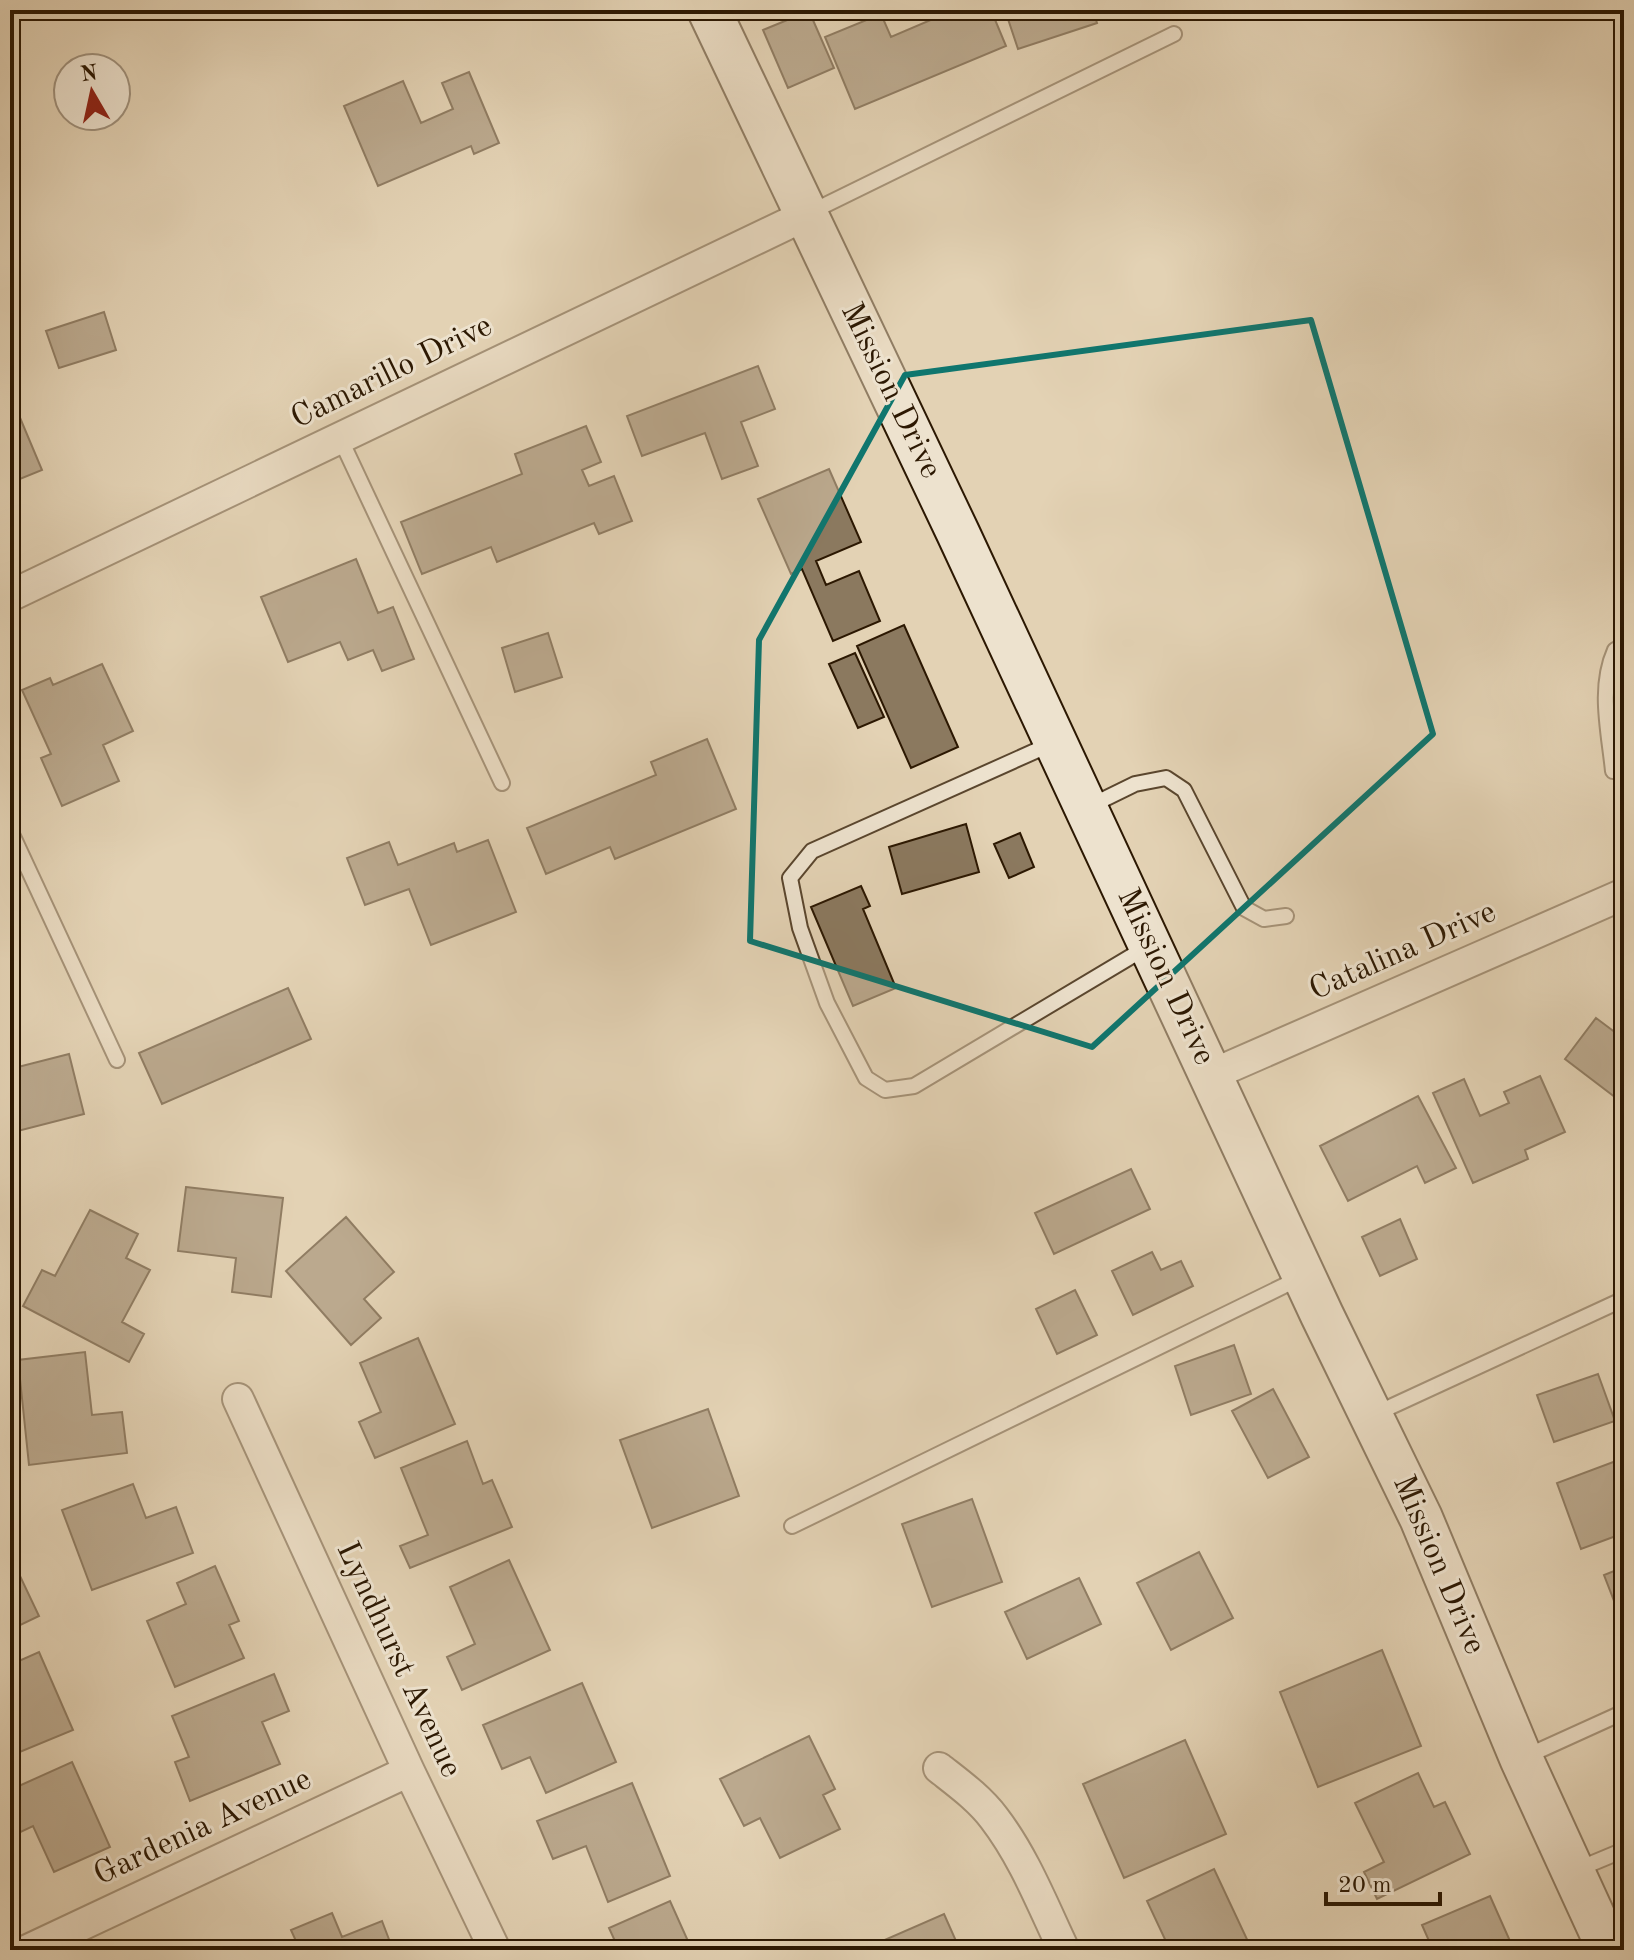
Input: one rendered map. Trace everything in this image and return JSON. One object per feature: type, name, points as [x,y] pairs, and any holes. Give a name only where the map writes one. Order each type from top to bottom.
[{"type":"street","name":"Mission Drive","points":[[709,10],[1304,1276],[1421,1518],[1521,1758],[1609,1950]]},
{"type":"street","name":"Camarillo Drive","points":[[10,596],[806,215]]},
{"type":"street","name":"Catalina Drive","points":[[1211,1075],[1624,894]]},
{"type":"street","name":"Lyndhurst Avenue","points":[[238,1399],[495,1950]]},
{"type":"street","points":[[939,1768],[994,1817],[1021,1861],[1064,1950]]},
{"type":"street","name":"Gardenia Avenue","points":[[28,1950],[409,1771]]},
{"type":"lane","points":[[806,215],[1174,34]]},
{"type":"lane","points":[[340,438],[502,783]]},
{"type":"lane","points":[[1613,771],[1605,693],[1606,670],[1615,650],[1624,645]]},
{"type":"lane","points":[[1055,742],[812,851],[790,878],[800,928],[827,1003],[866,1078],[885,1090],[914,1086],[1150,946]]},
{"type":"lane","points":[[1086,808],[1135,784],[1166,778],[1184,790],[1244,908],[1264,919],[1286,916]]},
{"type":"lane","points":[[10,830],[117,1060]]},
{"type":"lane","points":[[792,1526],[1304,1276]]},
{"type":"lane","points":[[1371,1416],[1624,1299]]},
{"type":"lane","points":[[1521,1758],[1624,1712]]},
{"type":"lane","points":[[1573,1872],[1624,1850]]},
{"type":"highlighted area","points":[[1311,320],[1433,734],[1092,1047],[750,941],[759,640],[905,375]]},
{"type":"building","points":[[954,10],[991,10],[1006,46],[855,109],[825,37],[881,14],[891,37]]},
{"type":"building","points":[[1005,10],[1093,10],[1097,23],[1018,49]]},
{"type":"building","points":[[809,11],[834,68],[788,88],[763,30]]},
{"type":"building","points":[[469,72],[499,143],[474,154],[471,146],[378,186],[344,106],[403,81],[421,123],[453,109],[442,83]]},
{"type":"building","points":[[104,312],[116,350],[59,368],[46,331]]},
{"type":"building","points":[[758,366],[775,409],[741,422],[758,466],[722,479],[705,433],[642,456],[627,416]]},
{"type":"building","points":[[10,394],[42,470],[10,483]]},
{"type":"building","points":[[586,426],[601,462],[582,470],[589,486],[614,476],[632,521],[599,534],[594,523],[497,562],[491,547],[422,574],[401,522],[522,474],[515,454]]},
{"type":"building","points":[[829,469],[861,542],[816,561],[826,585],[859,571],[880,621],[833,641],[802,569],[791,574],[758,499]]},
{"type":"building","points":[[356,559],[378,613],[393,607],[414,659],[382,671],[373,650],[348,660],[340,642],[288,662],[261,597]]},
{"type":"building","points":[[904,625],[958,747],[911,768],[857,646]]},
{"type":"building","points":[[548,633],[562,677],[515,692],[502,648]]},
{"type":"building","points":[[855,653],[884,717],[858,728],[829,664]]},
{"type":"building","points":[[102,664],[133,731],[103,745],[119,781],[62,806],[41,758],[51,754],[22,690],[50,678],[53,685]]},
{"type":"building","points":[[707,739],[736,809],[615,859],[610,847],[546,874],[527,828],[656,775],[651,762]]},
{"type":"building","points":[[966,824],[979,872],[902,894],[889,847]]},
{"type":"building","points":[[1020,833],[1034,867],[1009,878],[994,844]]},
{"type":"building","points":[[488,840],[516,912],[431,945],[409,889],[365,905],[347,858],[389,842],[398,865],[454,843],[457,852]]},
{"type":"building","points":[[861,886],[870,906],[863,909],[896,988],[853,1006],[811,907]]},
{"type":"building","points":[[288,988],[311,1039],[162,1104],[139,1053]]},
{"type":"building","points":[[1596,1018],[1624,1039],[1624,1104],[1565,1059]]},
{"type":"building","points":[[69,1054],[84,1114],[10,1133],[10,1069]]},
{"type":"building","points":[[1540,1076],[1565,1132],[1525,1150],[1528,1159],[1473,1183],[1433,1093],[1464,1079],[1480,1116],[1509,1103],[1504,1092]]},
{"type":"building","points":[[1418,1096],[1456,1168],[1425,1183],[1417,1166],[1348,1201],[1320,1146]]},
{"type":"building","points":[[1131,1169],[1150,1209],[1054,1254],[1035,1213]]},
{"type":"building","points":[[186,1187],[283,1198],[271,1297],[232,1292],[236,1258],[178,1251]]},
{"type":"building","points":[[90,1210],[138,1234],[126,1258],[150,1270],[122,1322],[144,1334],[129,1362],[23,1306],[42,1270],[55,1276]]},
{"type":"building","points":[[346,1217],[394,1272],[364,1299],[381,1318],[351,1345],[286,1271]]},
{"type":"building","points":[[1400,1219],[1417,1259],[1380,1276],[1362,1237]]},
{"type":"building","points":[[1152,1252],[1161,1270],[1181,1261],[1193,1286],[1133,1315],[1112,1271]]},
{"type":"building","points":[[1075,1290],[1097,1335],[1057,1354],[1036,1309]]},
{"type":"building","points":[[418,1338],[455,1424],[375,1458],[359,1422],[381,1412],[360,1363]]},
{"type":"building","points":[[1234,1345],[1251,1394],[1191,1415],[1175,1366]]},
{"type":"building","points":[[85,1352],[92,1415],[122,1412],[127,1453],[29,1465],[18,1360]]},
{"type":"building","points":[[1598,1374],[1615,1421],[1554,1442],[1537,1395]]},
{"type":"building","points":[[1273,1389],[1309,1457],[1268,1478],[1232,1411]]},
{"type":"building","points":[[708,1409],[739,1496],[652,1528],[620,1440]]},
{"type":"building","points":[[467,1441],[483,1484],[492,1480],[512,1527],[410,1568],[400,1546],[428,1535],[401,1468]]},
{"type":"building","points":[[1624,1458],[1624,1533],[1581,1549],[1557,1483]]},
{"type":"building","points":[[133,1484],[146,1518],[176,1507],[193,1553],[92,1590],[62,1510]]},
{"type":"building","points":[[972,1499],[1002,1582],[932,1607],[902,1524]]},
{"type":"building","points":[[1199,1552],[1233,1618],[1171,1650],[1137,1583]]},
{"type":"building","points":[[10,1555],[39,1616],[10,1630]]},
{"type":"building","points":[[509,1560],[550,1650],[462,1690],[447,1657],[475,1644],[450,1587]]},
{"type":"building","points":[[215,1566],[239,1621],[229,1625],[244,1658],[175,1687],[147,1621],[186,1604],[177,1583]]},
{"type":"building","points":[[1624,1567],[1624,1608],[1618,1611],[1604,1575]]},
{"type":"building","points":[[1079,1578],[1101,1624],[1027,1659],[1005,1612]]},
{"type":"building","points":[[1382,1650],[1421,1746],[1318,1787],[1280,1692]]},
{"type":"building","points":[[39,1652],[73,1730],[10,1756],[10,1665]]},
{"type":"building","points":[[274,1674],[289,1711],[262,1722],[280,1764],[190,1801],[175,1762],[189,1757],[172,1716]]},
{"type":"building","points":[[582,1683],[616,1762],[546,1793],[530,1757],[502,1769],[483,1725]]},
{"type":"building","points":[[809,1736],[835,1789],[823,1795],[840,1829],[780,1858],[760,1818],[744,1826],[720,1779]]},
{"type":"building","points":[[1185,1740],[1226,1834],[1124,1878],[1083,1784]]},
{"type":"building","points":[[72,1762],[110,1847],[54,1872],[33,1826],[10,1837],[10,1790]]},
{"type":"building","points":[[1418,1773],[1434,1807],[1445,1802],[1470,1854],[1377,1899],[1364,1872],[1384,1862],[1355,1803]]},
{"type":"building","points":[[632,1783],[670,1876],[608,1902],[586,1846],[553,1859],[537,1821]]},
{"type":"building","points":[[1214,1869],[1252,1950],[1170,1950],[1147,1901]]},
{"type":"building","points":[[1490,1896],[1514,1950],[1433,1950],[1422,1925]]},
{"type":"building","points":[[670,1901],[692,1950],[619,1950],[609,1928]]},
{"type":"building","points":[[332,1913],[342,1937],[382,1921],[393,1950],[300,1950],[291,1930]]},
{"type":"building","points":[[944,1914],[960,1950],[884,1950],[880,1942]]}]
